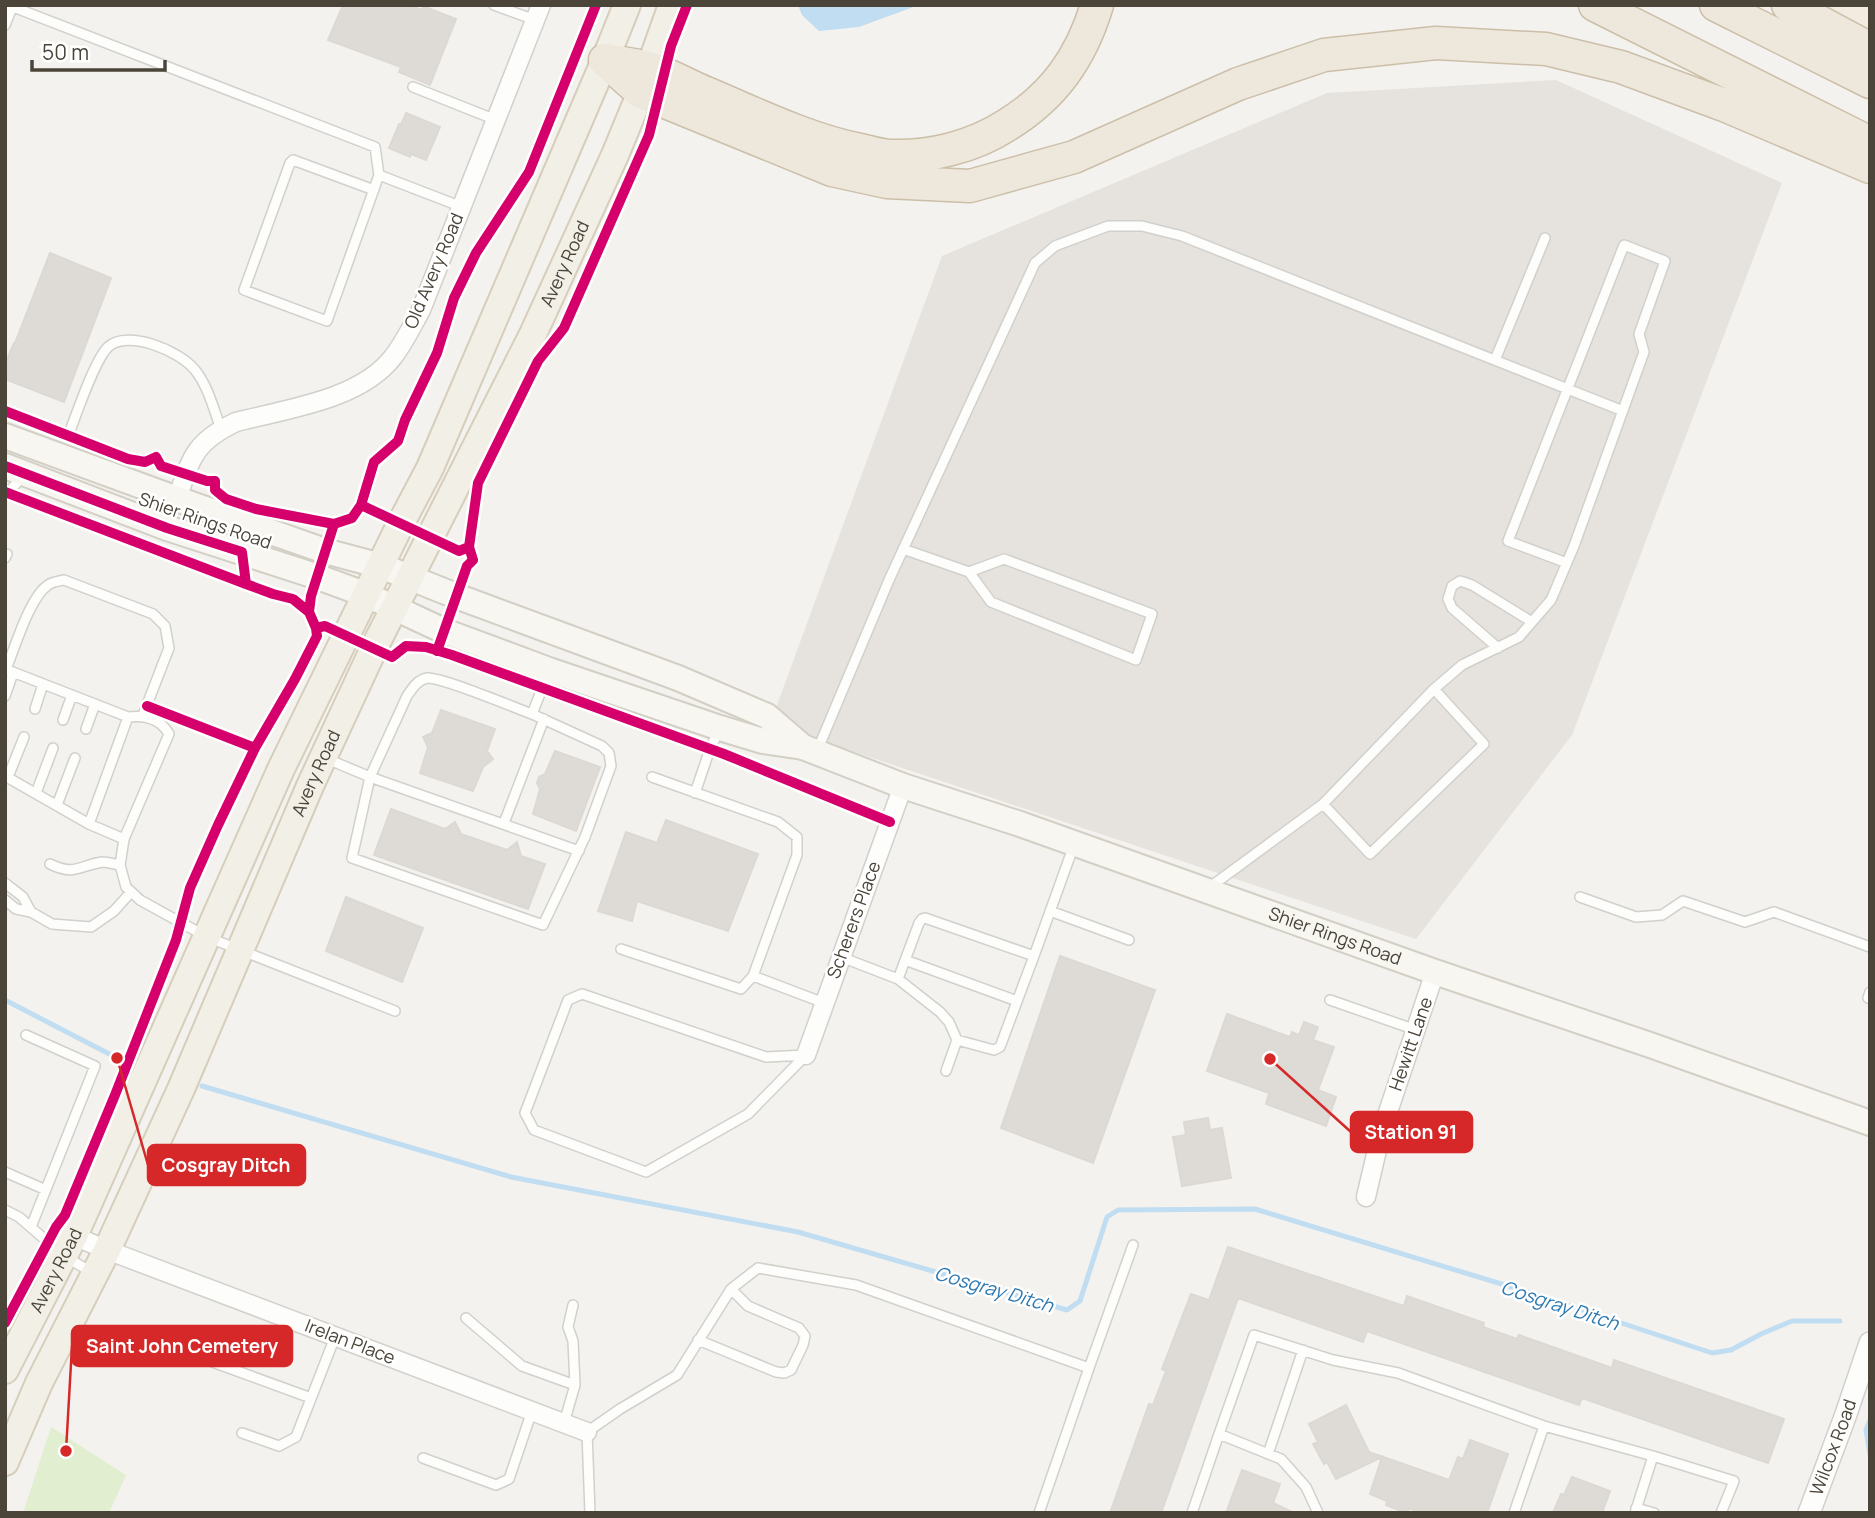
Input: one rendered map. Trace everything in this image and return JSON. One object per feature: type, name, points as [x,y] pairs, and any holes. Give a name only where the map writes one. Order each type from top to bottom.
[{"type":"highway","points":[[645,80],[837,146],[889,156],[926,155],[994,134],[1023,116],[1049,94],[1089,33],[1097,5]]},
{"type":"highway","points":[[1595,5],[1870,143]]},
{"type":"highway","points":[[1716,5],[1870,82]]},
{"type":"highway","points":[[1788,5],[1870,49]]},
{"type":"highway","points":[[606,60],[832,170],[887,182],[970,186],[1074,157],[1238,84],[1324,55],[1436,43],[1546,49],[1621,67],[1724,105],[1870,167]]},
{"type":"main road","name":"Avery Road","points":[[5,1370],[69,1246],[281,769],[430,468],[606,60],[627,5]]},
{"type":"main road","name":"Avery Road","points":[[5,1462],[39,1383],[107,1250],[181,1089],[323,757],[395,604],[533,334],[615,155],[673,5]]},
{"type":"main road","name":"Shier Rings Road","points":[[5,436],[326,551],[380,566],[678,678],[767,716],[810,750]]},
{"type":"main road","name":"Shier Rings Road","points":[[15,470],[167,528],[395,604],[444,631],[551,666],[719,728],[763,741],[810,750],[902,786],[1074,843],[1870,1123]]},
{"type":"main road","points":[[551,666],[665,696],[685,696],[706,690]]},
{"type":"street","name":"Old Avery Road","points":[[177,499],[194,454],[204,441],[221,429],[236,422],[335,396],[376,375],[393,357],[421,310],[538,13]]},
{"type":"street","name":"Scherers Place","points":[[806,1055],[902,786]]},
{"type":"street","name":"Hewitt Lane","points":[[1366,1197],[1381,1133],[1435,972]]},
{"type":"street","name":"Irelan Place","points":[[69,1246],[107,1250],[587,1432]]},
{"type":"street","name":"Wilcox Road","points":[[1809,1513],[1870,1343]]},
{"type":"lane","points":[[494,5],[538,13]]},
{"type":"lane","points":[[5,25],[11,6],[375,147],[379,174],[374,190],[327,321],[244,290],[293,160],[374,190]]},
{"type":"lane","points":[[413,87],[496,120]]},
{"type":"lane","points":[[379,174],[462,207]]},
{"type":"lane","points":[[810,750],[839,696],[903,549],[1035,263],[1055,246],[1108,226],[1142,226],[1182,236],[1623,411]]},
{"type":"lane","points":[[1495,360],[1545,237]]},
{"type":"lane","points":[[1206,890],[1323,804],[1434,688],[1462,666],[1519,638],[1551,600],[1567,563],[1644,352],[1639,334],[1665,261],[1624,245],[1508,541],[1567,563]]},
{"type":"lane","points":[[68,436],[98,361],[106,349],[115,342],[126,339],[164,349],[194,367],[221,429]]},
{"type":"lane","points":[[5,496],[15,470]]},
{"type":"lane","points":[[903,549],[969,572],[991,602],[1136,660],[1153,614],[1004,559],[969,572]]},
{"type":"lane","points":[[5,696],[8,670],[32,603],[50,583],[64,580],[153,614],[165,626],[169,648],[143,715]]},
{"type":"lane","points":[[1498,648],[1451,608],[1448,599],[1452,586],[1461,581],[1472,585],[1532,622]]},
{"type":"lane","points":[[532,714],[551,666]]},
{"type":"lane","points":[[8,670],[128,717],[143,715],[164,725],[169,734],[124,839],[120,865],[126,887],[140,900],[207,937],[395,1011]]},
{"type":"lane","points":[[426,678],[442,681],[544,719],[602,746],[609,753],[611,766],[585,837],[543,925],[352,858],[369,777],[414,685],[426,678]]},
{"type":"lane","points":[[35,709],[43,684]]},
{"type":"lane","points":[[1323,804],[1370,854],[1484,744],[1434,688]]},
{"type":"lane","points":[[63,720],[72,695]]},
{"type":"lane","points":[[86,729],[95,704]]},
{"type":"lane","points":[[89,824],[128,717]]},
{"type":"lane","points":[[504,823],[544,719]]},
{"type":"lane","points":[[695,793],[719,728]]},
{"type":"lane","points":[[24,737],[7,777],[89,824],[124,839]]},
{"type":"lane","points":[[36,793],[52,748]]},
{"type":"lane","points":[[323,757],[369,777],[579,851]]},
{"type":"lane","points":[[57,806],[75,758]]},
{"type":"lane","points":[[621,948],[741,989],[753,976],[797,855],[797,836],[778,822],[652,777]]},
{"type":"lane","points":[[957,1040],[995,1050],[1000,1047],[1074,843]]},
{"type":"lane","points":[[50,864],[62,870],[74,871],[105,862],[120,865]]},
{"type":"lane","points":[[5,883],[23,897],[31,912]]},
{"type":"lane","points":[[5,901],[16,909],[31,912],[52,925],[91,927],[114,911],[131,892]]},
{"type":"lane","points":[[1580,897],[1636,917],[1662,915],[1683,901],[1745,922],[1774,912],[1870,947]]},
{"type":"lane","points":[[1050,911],[1129,940]]},
{"type":"lane","points":[[898,979],[919,923],[925,918],[1034,956]]},
{"type":"lane","points":[[841,957],[898,979],[940,1012],[949,1022],[957,1040],[946,1071]]},
{"type":"lane","points":[[905,960],[1017,1001]]},
{"type":"lane","points":[[753,976],[824,1003]]},
{"type":"lane","points":[[582,994],[766,1056],[806,1055],[748,1114],[646,1172],[534,1130],[524,1113],[568,1000],[582,994]]},
{"type":"lane","points":[[1330,1000],[1416,1030]]},
{"type":"lane","points":[[26,1035],[95,1066],[31,1227]]},
{"type":"lane","points":[[5,1172],[46,1190]]},
{"type":"lane","points":[[5,1210],[69,1246],[95,1273]]},
{"type":"lane","points":[[1039,1513],[1133,1245]]},
{"type":"lane","points":[[590,1513],[587,1432],[677,1375],[731,1289],[758,1268],[856,1285],[1089,1368]]},
{"type":"lane","points":[[698,1340],[776,1372],[792,1370],[805,1336],[799,1328],[748,1306],[731,1289]]},
{"type":"lane","points":[[564,1423],[575,1385],[573,1341],[568,1327],[573,1304]]},
{"type":"lane","points":[[466,1318],[522,1366],[575,1385]]},
{"type":"lane","points":[[1192,1513],[1254,1335],[1333,1360],[1398,1373],[1544,1426],[1734,1481],[1721,1513]]},
{"type":"lane","points":[[242,1433],[279,1446],[296,1437],[335,1336]]},
{"type":"lane","points":[[1268,1454],[1303,1350]]},
{"type":"lane","points":[[196,1356],[311,1398]]},
{"type":"lane","points":[[423,1458],[496,1485],[509,1479],[532,1411]]},
{"type":"lane","points":[[1514,1513],[1544,1426]]},
{"type":"lane","points":[[1219,1434],[1282,1459],[1307,1488],[1318,1513]]},
{"type":"lane","points":[[1653,1456],[1635,1510],[1654,1513]]},
{"type":"shaded area","points":[[1815,5],[1870,5],[1870,35]]},
{"type":"shaded area","points":[[1556,80],[1782,183],[1572,735],[1416,939],[770,724],[942,256],[1327,93]]},
{"type":"green space","points":[[51,1427],[126,1475],[109,1513],[23,1513]]},
{"type":"water","points":[[798,5],[932,5],[916,6],[859,27],[819,31],[802,15]]},
{"type":"building","points":[[343,5],[408,5],[422,10],[423,6],[456,19],[430,85],[399,72],[401,67],[328,40]]},
{"type":"building","points":[[406,113],[440,127],[426,160],[389,148]]},
{"type":"building","points":[[50,253],[111,278],[64,402],[5,379],[5,364]]},
{"type":"building","points":[[441,710],[495,729],[487,751],[493,759],[483,767],[473,791],[420,773],[428,747],[423,737],[432,733]]},
{"type":"building","points":[[555,751],[600,767],[576,831],[533,814],[540,789],[537,783],[539,777],[545,774]]},
{"type":"building","points":[[391,809],[445,829],[455,822],[461,834],[507,850],[517,842],[521,856],[545,864],[528,909],[374,855]]},
{"type":"building","points":[[666,820],[758,854],[728,931],[637,901],[632,921],[598,911],[626,832],[657,843]]},
{"type":"building","points":[[346,897],[423,928],[402,982],[326,951]]},
{"type":"building","points":[[1060,956],[1155,990],[1093,1163],[1001,1128]]},
{"type":"building","points":[[1227,1014],[1290,1037],[1292,1032],[1299,1035],[1304,1022],[1318,1027],[1313,1040],[1334,1047],[1318,1090],[1336,1097],[1326,1126],[1266,1104],[1269,1093],[1207,1071]]},
{"type":"building","points":[[1208,1118],[1210,1130],[1222,1128],[1231,1178],[1182,1186],[1173,1137],[1186,1135],[1184,1122]]},
{"type":"building","points":[[1228,1247],[1404,1306],[1407,1296],[1484,1323],[1483,1327],[1517,1339],[1519,1335],[1612,1368],[1614,1360],[1784,1419],[1768,1463],[1582,1398],[1579,1405],[1367,1331],[1363,1342],[1238,1298],[1161,1513],[1110,1513],[1149,1404],[1153,1405],[1166,1371],[1162,1369],[1191,1294],[1209,1300]]},
{"type":"building","points":[[1346,1405],[1369,1452],[1449,1480],[1458,1457],[1463,1459],[1470,1440],[1508,1454],[1487,1513],[1422,1513],[1409,1508],[1406,1513],[1386,1505],[1387,1501],[1370,1494],[1382,1457],[1336,1479],[1313,1444],[1318,1442],[1309,1424]]},
{"type":"building","points":[[1242,1470],[1280,1484],[1273,1503],[1294,1513],[1226,1513]]},
{"type":"building","points":[[1572,1477],[1610,1491],[1602,1513],[1553,1513]]},
{"type":"waterway","name":"Cosgray Ditch","points":[[5,1000],[117,1058]]},
{"type":"waterway","name":"Cosgray Ditch","points":[[202,1086],[511,1177],[798,1232],[1067,1310],[1080,1301],[1107,1217],[1118,1210],[1255,1209],[1531,1293],[1712,1353],[1731,1350],[1792,1321],[1840,1321]]},
{"type":"waterway","name":"Cosgray Ditch","points":[[1870,1420],[1866,1430],[1870,1454]]},
{"type":"cycle path","points":[[5,411],[128,459],[145,462],[156,457],[161,466],[207,481],[215,481],[215,490],[226,499],[256,509],[334,524],[352,518],[361,505],[374,462],[398,441],[405,420],[437,353],[454,298],[476,253],[529,172],[596,5]]},
{"type":"cycle path","points":[[437,651],[467,566],[473,560],[469,547],[478,483],[538,361],[564,328],[649,135],[671,46],[687,5]]},
{"type":"cycle path","points":[[5,466],[167,528],[242,552],[246,584]]},
{"type":"cycle path","points":[[5,492],[246,584],[293,599],[309,612],[317,636],[255,748],[218,825],[190,888],[176,940],[65,1215],[5,1323]]},
{"type":"cycle path","points":[[361,505],[459,551],[469,547]]},
{"type":"cycle path","points":[[309,612],[311,596],[334,524]]},
{"type":"cycle path","points":[[316,628],[325,626],[392,657],[406,646],[426,647],[452,655],[724,754],[890,822]]},
{"type":"cycle path","points":[[147,706],[255,748]]},
{"type":"place","name":"Cosgray Ditch","points":[[117,1058]]},
{"type":"place","name":"Station 91","points":[[1270,1059]]},
{"type":"place","name":"Saint John Cemetery","points":[[66,1451]]}]
